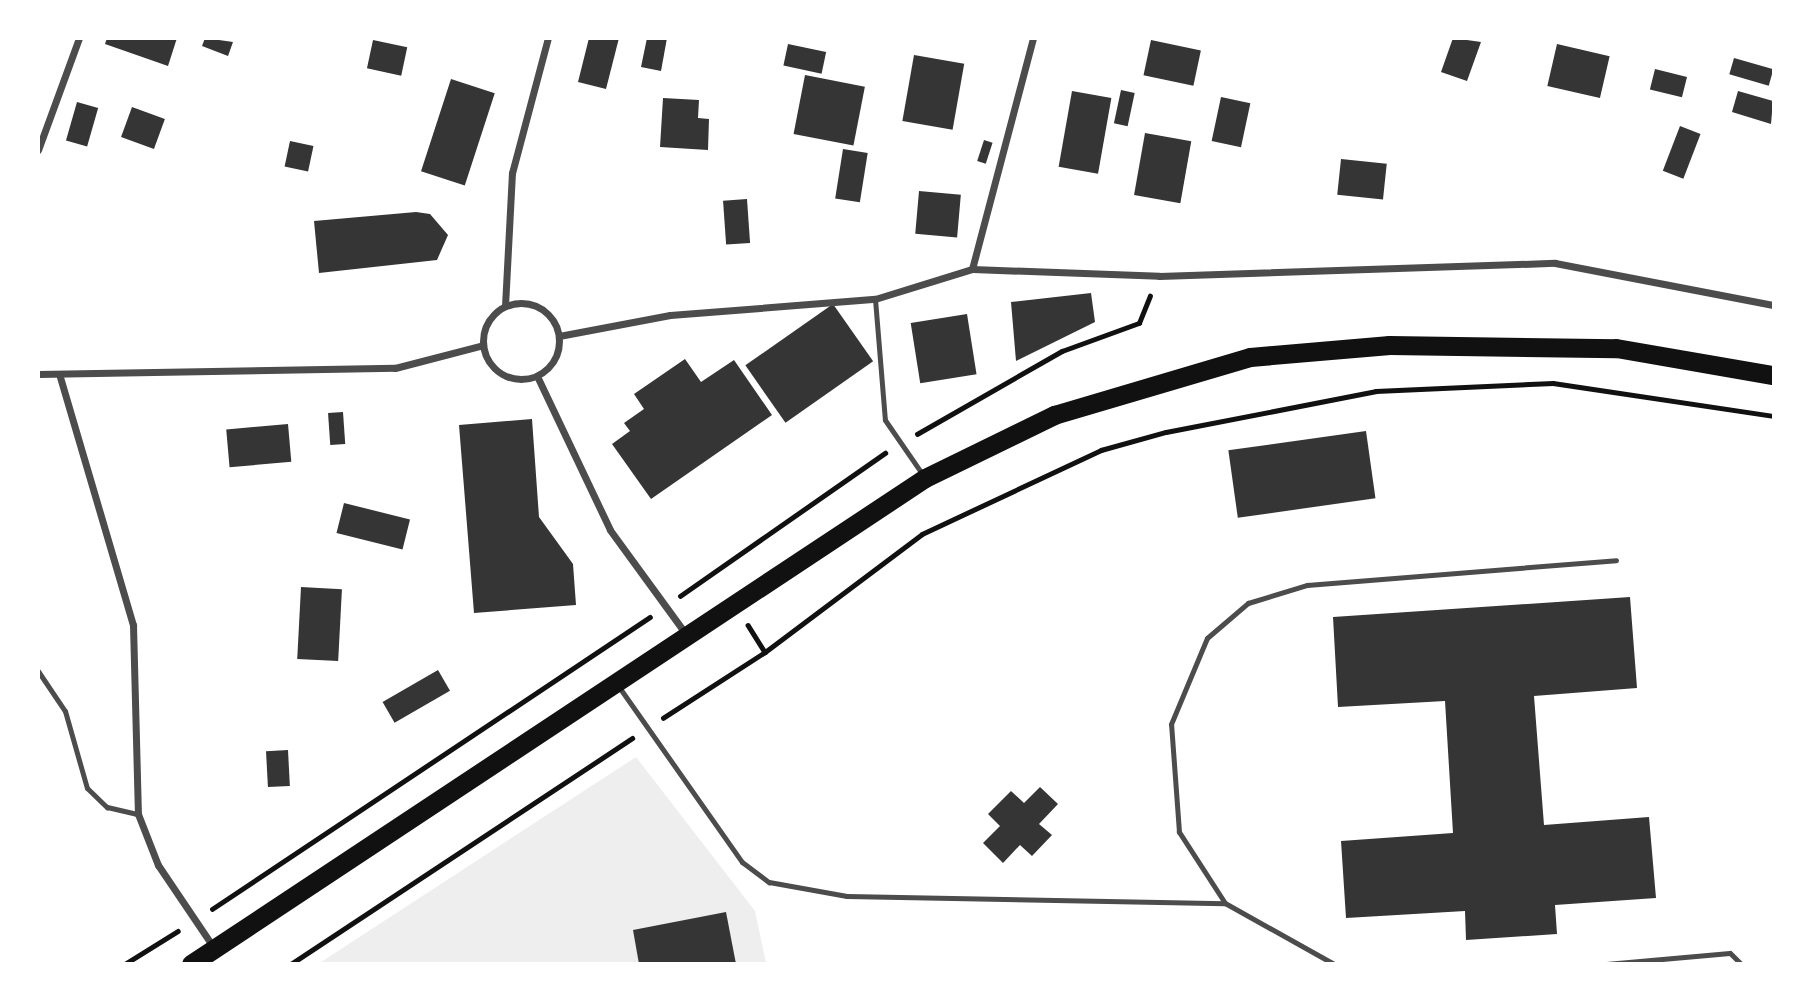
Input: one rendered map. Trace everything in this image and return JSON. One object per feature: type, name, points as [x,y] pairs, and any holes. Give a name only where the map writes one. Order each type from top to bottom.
[{"type":"highway","points":[[191,964],[685,633],[925,478],[1054,415],[1250,357],[1499,343],[1616,348],[1773,375]]},
{"type":"street","points":[[38,150],[79,38]]},
{"type":"street","points":[[537,376],[502,374],[483,345],[484,329],[505,306],[512,173],[548,38]]},
{"type":"street","points":[[972,269],[1032,38]]},
{"type":"street","points":[[559,336],[670,315],[875,299],[972,269],[1159,276],[1555,263],[1773,305]]},
{"type":"street","points":[[505,306],[540,307],[559,336],[558,352],[537,376]]},
{"type":"street","points":[[38,374],[60,377],[395,368],[483,345]]},
{"type":"street","points":[[537,376],[610,530],[685,633]]},
{"type":"street","points":[[60,377],[133,625],[138,814],[158,865],[214,948]]},
{"type":"lane","points":[[875,299],[885,420],[925,478]]},
{"type":"lane","points":[[1225,903],[1179,832],[1172,790],[1171,724],[1207,638],[1248,603],[1307,585],[1616,559]]},
{"type":"lane","points":[[38,671],[65,711],[87,788],[107,807],[138,814]]},
{"type":"lane","points":[[615,681],[645,730],[742,862],[769,883],[797,891],[1225,903],[1334,964]]},
{"type":"lane","points":[[1606,964],[1730,953],[1741,964]]},
{"type":"path","points":[[291,964],[765,652],[922,534],[1101,450],[1166,432],[1376,391],[1553,383],[1773,416]]},
{"type":"shaded area","points":[[636,757],[755,911],[766,963],[318,964]]},
{"type":"building","points":[[107,38],[177,38],[168,66],[105,44]]},
{"type":"building","points":[[205,38],[233,42],[228,56],[202,46]]},
{"type":"building","points":[[589,38],[619,38],[606,89],[578,82]]},
{"type":"building","points":[[647,38],[667,38],[661,71],[641,67]]},
{"type":"building","points":[[1453,38],[1481,42],[1467,81],[1441,72]]},
{"type":"building","points":[[373,40],[407,47],[401,76],[367,68]]},
{"type":"building","points":[[1151,40],[1201,51],[1193,86],[1144,75]]},
{"type":"building","points":[[788,44],[826,52],[822,74],[783,66]]},
{"type":"building","points":[[1557,44],[1610,56],[1600,98],[1547,86]]},
{"type":"building","points":[[914,55],[964,64],[953,130],[902,121]]},
{"type":"building","points":[[1734,58],[1773,69],[1769,86],[1729,74]]},
{"type":"building","points":[[1655,69],[1687,77],[1682,97],[1650,89]]},
{"type":"building","points":[[805,75],[865,87],[853,146],[794,134]]},
{"type":"building","points":[[451,79],[495,93],[465,185],[421,171]]},
{"type":"building","points":[[1121,90],[1135,93],[1128,126],[1114,123]]},
{"type":"building","points":[[1072,91],[1111,98],[1098,174],[1059,167]]},
{"type":"building","points":[[1738,91],[1773,101],[1771,124],[1732,112]]},
{"type":"building","points":[[1221,97],[1250,103],[1241,147],[1212,141]]},
{"type":"building","points":[[663,98],[699,100],[698,118],[709,119],[708,150],[660,147]]},
{"type":"building","points":[[77,102],[98,108],[87,147],[66,140]]},
{"type":"building","points":[[132,107],[165,119],[154,149],[121,137]]},
{"type":"building","points":[[1680,126],[1701,134],[1683,179],[1663,171]]},
{"type":"building","points":[[1145,133],[1191,141],[1180,203],[1134,195]]},
{"type":"building","points":[[984,140],[993,143],[986,164],[977,161]]},
{"type":"building","points":[[290,141],[313,146],[308,171],[285,166]]},
{"type":"building","points":[[843,149],[868,153],[860,202],[835,198]]},
{"type":"building","points":[[1341,159],[1387,164],[1383,200],[1337,195]]},
{"type":"building","points":[[919,191],[961,195],[957,237],[915,234]]},
{"type":"building","points":[[747,199],[750,243],[726,245],[723,201]]},
{"type":"building","points":[[416,212],[430,214],[448,235],[437,260],[319,273],[314,221]]},
{"type":"building","points":[[1091,293],[1095,322],[1016,361],[1011,302]]},
{"type":"building","points":[[833,304],[873,361],[786,423],[745,365]]},
{"type":"building","points":[[967,314],[977,374],[920,383],[911,323]]},
{"type":"building","points":[[685,359],[701,382],[734,360],[772,415],[651,499],[612,444],[630,431],[624,423],[644,409],[634,394]]},
{"type":"building","points":[[343,412],[345,444],[330,445],[328,413]]},
{"type":"building","points":[[532,419],[539,517],[573,564],[576,605],[474,613],[459,425]]},
{"type":"building","points":[[288,424],[291,462],[230,467],[226,429]]},
{"type":"building","points":[[1366,431],[1375,498],[1238,518],[1228,450]]},
{"type":"building","points":[[344,503],[410,519],[402,550],[337,533]]},
{"type":"building","points":[[301,587],[342,589],[338,661],[297,659]]},
{"type":"building","points":[[1630,597],[1637,688],[1534,696],[1544,825],[1649,817],[1656,898],[1555,905],[1557,934],[1466,940],[1465,911],[1346,918],[1341,841],[1453,833],[1445,701],[1338,707],[1333,617]]},
{"type":"building","points":[[438,670],[450,691],[395,723],[383,702]]},
{"type":"building","points":[[288,750],[290,786],[268,787],[266,751]]},
{"type":"building","points":[[1040,787],[1058,804],[1039,824],[1052,835],[1032,856],[1020,845],[1003,863],[983,843],[1000,826],[988,814],[1011,791],[1024,803]]},
{"type":"building","points":[[726,912],[736,964],[639,964],[633,930]]}]
